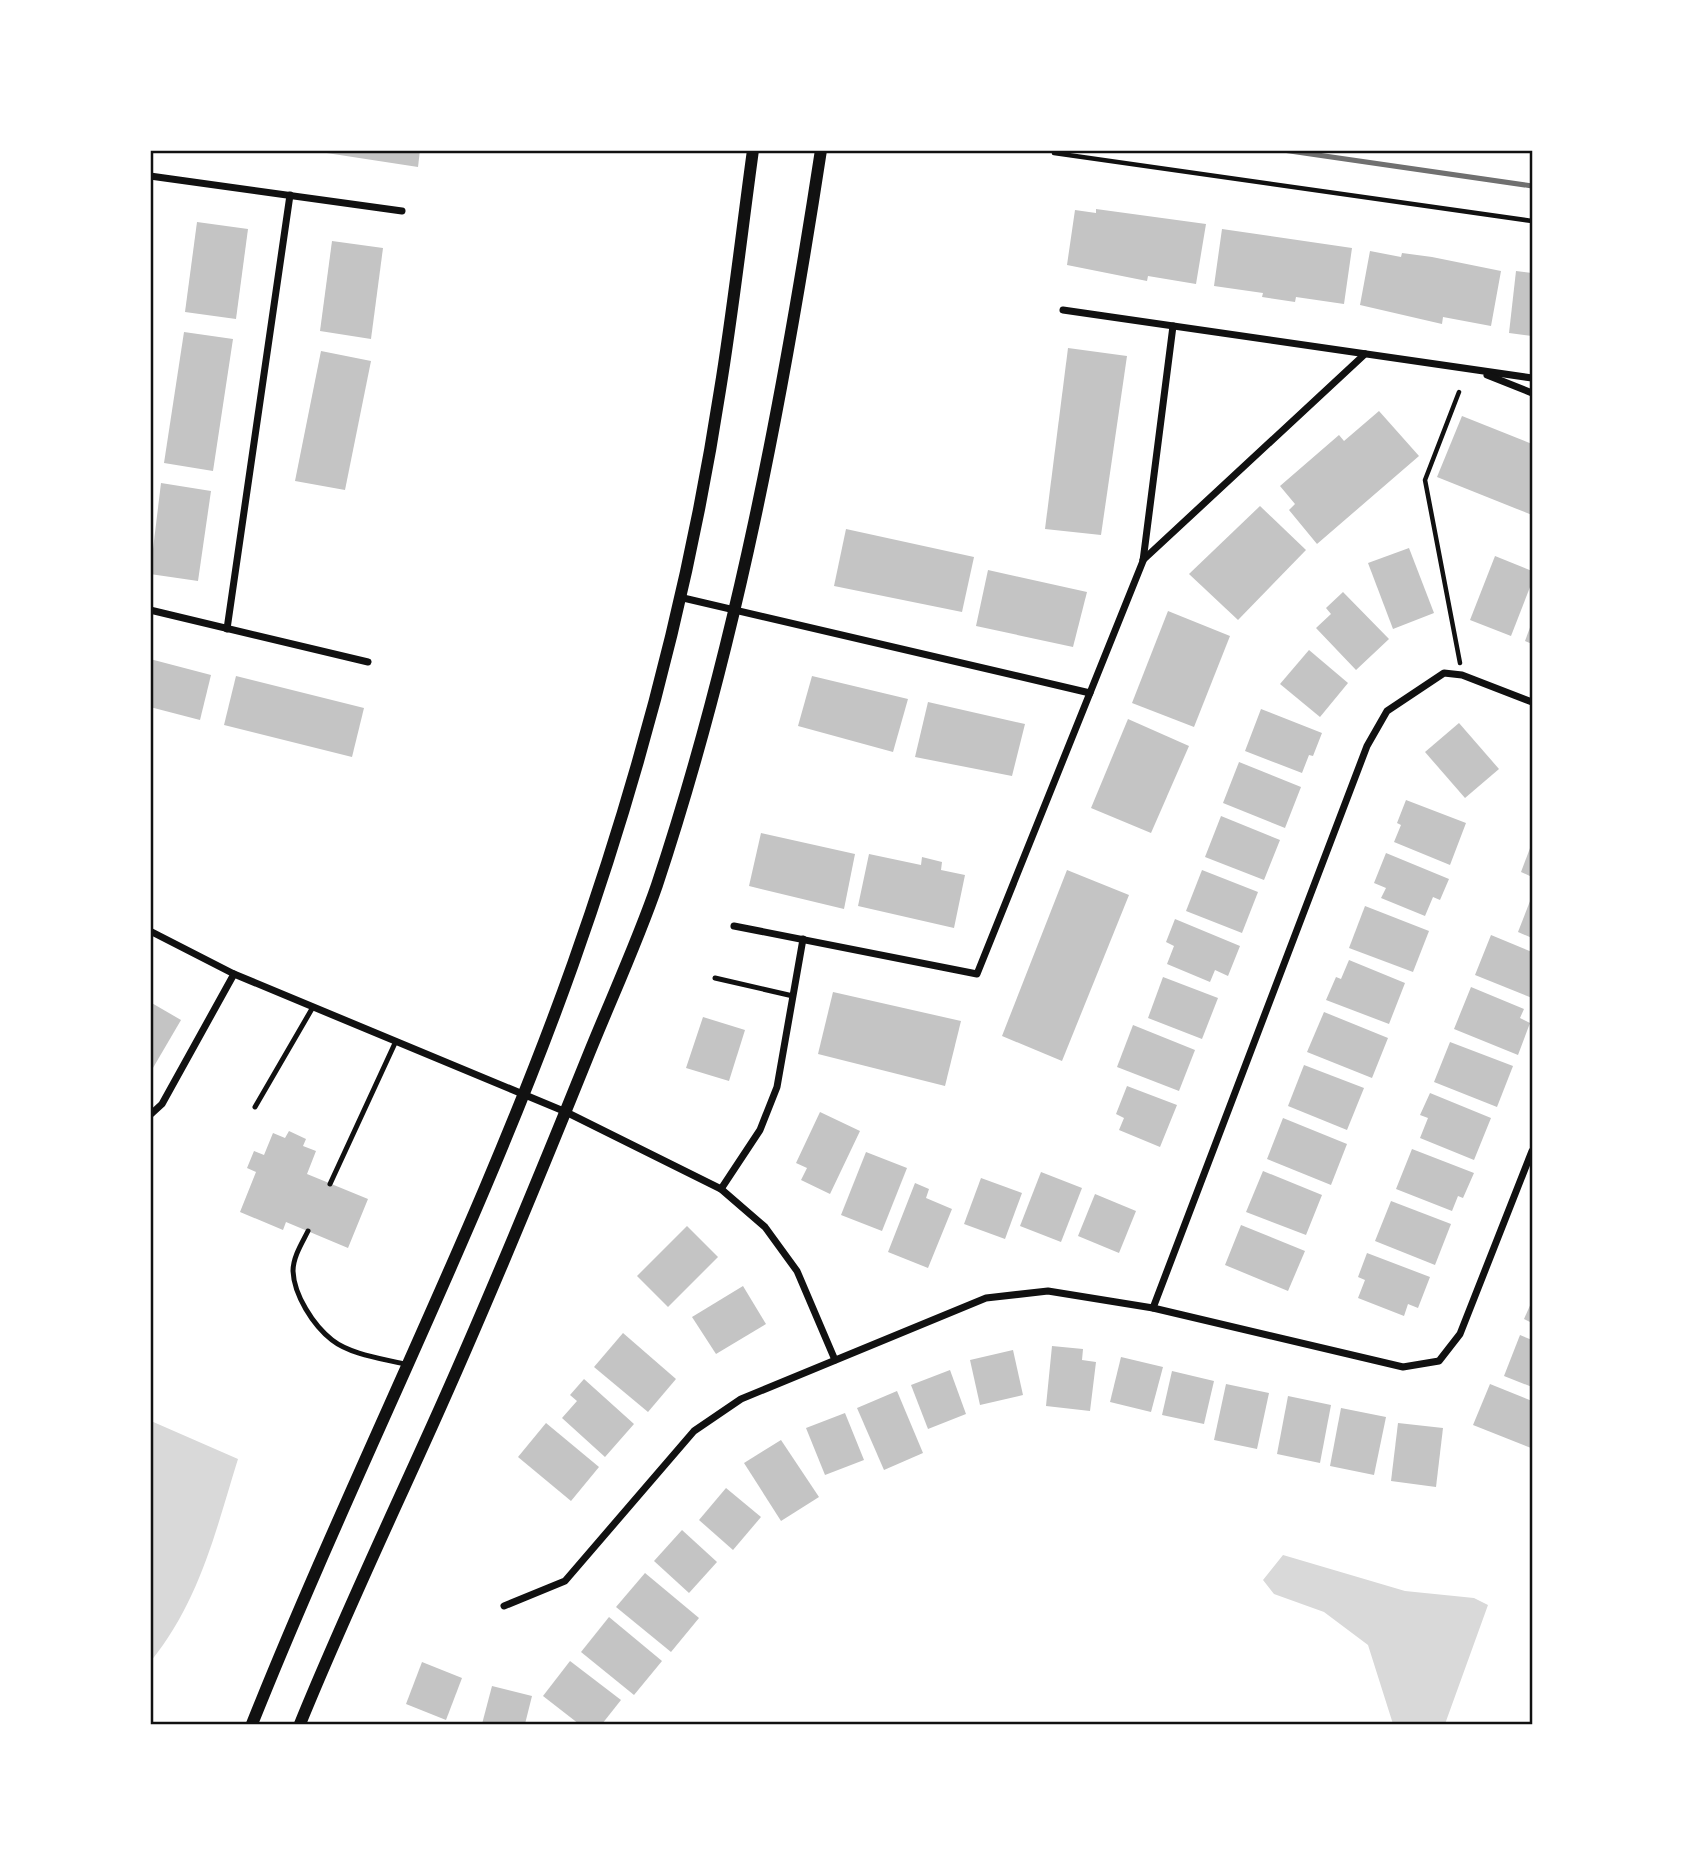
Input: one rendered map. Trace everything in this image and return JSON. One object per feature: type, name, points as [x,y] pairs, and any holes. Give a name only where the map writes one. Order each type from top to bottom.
[{"type":"street","points":[[252,1724],[300,1604],[408,1365],[524,1094],[573,964],[620,824],[679,597],[720,393],[753,150]]},
{"type":"street","points":[[300,1724],[343,1617],[433,1425],[566,1112],[655,890],[691,775],[734,610],[801,279],[821,150]]},
{"type":"street","points":[[150,176],[401,211]]},
{"type":"street","points":[[227,629],[290,195]]},
{"type":"street","points":[[1063,310],[1532,378]]},
{"type":"street","points":[[734,926],[977,974],[1143,561],[1173,326]]},
{"type":"street","points":[[1143,561],[1365,354]]},
{"type":"street","points":[[1473,370],[1532,393]]},
{"type":"street","points":[[679,597],[1090,693]]},
{"type":"street","points":[[150,610],[368,662]]},
{"type":"street","points":[[1153,1308],[1367,746],[1387,711],[1444,673],[1462,674],[1532,702]]},
{"type":"street","points":[[150,931],[233,974],[566,1112],[721,1189],[765,1227],[797,1271],[835,1360]]},
{"type":"street","points":[[721,1189],[760,1130],[777,1087],[803,939]]},
{"type":"street","points":[[150,1115],[162,1104],[233,974]]},
{"type":"street","points":[[504,1606],[565,1581],[694,1431],[741,1399],[986,1298],[1048,1291],[1153,1308],[1403,1367],[1439,1361],[1460,1334],[1532,1151]]},
{"type":"lane","points":[[715,978],[793,996]]},
{"type":"lane","points":[[255,1107],[313,1007]]},
{"type":"lane","points":[[330,1184],[396,1041]]},
{"type":"lane","points":[[309,1231],[296,1255],[293,1270],[299,1297],[317,1323],[332,1340],[358,1351],[408,1365]]},
{"type":"path","points":[[1054,153],[1532,221]]},
{"type":"path","points":[[1459,392],[1425,480],[1462,674]]},
{"type":"shaded area","points":[[151,1421],[238,1459],[194,1590],[168,1638],[151,1661]]},
{"type":"shaded area","points":[[1283,1555],[1405,1591],[1474,1598],[1488,1605],[1445,1724],[1393,1724],[1368,1645],[1324,1612],[1274,1594],[1263,1580]]},
{"type":"building","points":[[307,150],[420,150],[418,167]]},
{"type":"building","points":[[1096,209],[1206,224],[1196,284],[1148,276],[1147,281],[1067,265],[1075,210],[1096,213]]},
{"type":"building","points":[[197,222],[248,229],[236,319],[185,312]]},
{"type":"building","points":[[1222,229],[1352,248],[1344,304],[1296,297],[1295,302],[1262,297],[1263,293],[1214,286]]},
{"type":"building","points":[[332,241],[383,248],[371,339],[320,331]]},
{"type":"building","points":[[1370,251],[1401,257],[1402,253],[1432,257],[1501,271],[1491,326],[1443,317],[1442,324],[1360,305]]},
{"type":"building","points":[[1516,271],[1532,273],[1532,336],[1509,333]]},
{"type":"building","points":[[184,332],[233,339],[213,471],[164,463]]},
{"type":"building","points":[[1068,348],[1127,356],[1101,535],[1045,529]]},
{"type":"building","points":[[321,351],[371,361],[345,490],[295,481]]},
{"type":"building","points":[[1379,411],[1419,456],[1317,544],[1289,510],[1295,504],[1280,486],[1339,435],[1344,441]]},
{"type":"building","points":[[1462,416],[1532,444],[1532,515],[1437,477]]},
{"type":"building","points":[[161,483],[211,491],[198,581],[150,574]]},
{"type":"building","points":[[1260,506],[1306,550],[1238,620],[1189,574]]},
{"type":"building","points":[[846,529],[974,557],[962,612],[834,586]]},
{"type":"building","points":[[1409,548],[1434,613],[1393,629],[1368,563]]},
{"type":"building","points":[[1495,556],[1532,571],[1532,582],[1511,636],[1470,620]]},
{"type":"building","points":[[988,570],[1087,592],[1073,647],[976,626]]},
{"type":"building","points":[[1343,592],[1389,639],[1356,670],[1316,628],[1331,614],[1326,608]]},
{"type":"building","points":[[1168,611],[1230,636],[1194,727],[1132,703]]},
{"type":"building","points":[[1532,622],[1532,644],[1525,641]]},
{"type":"building","points":[[1309,650],[1348,683],[1320,717],[1280,684]]},
{"type":"building","points":[[150,659],[211,675],[200,720],[150,707]]},
{"type":"building","points":[[236,676],[364,708],[352,757],[224,725]]},
{"type":"building","points":[[812,676],[908,699],[893,752],[798,726]]},
{"type":"building","points":[[928,702],[1025,724],[1012,776],[915,757]]},
{"type":"building","points":[[1261,709],[1322,733],[1313,756],[1309,755],[1302,773],[1245,751]]},
{"type":"building","points":[[1128,719],[1189,746],[1151,833],[1091,808]]},
{"type":"building","points":[[1459,723],[1499,769],[1465,798],[1425,752]]},
{"type":"building","points":[[1239,762],[1301,787],[1285,828],[1223,803]]},
{"type":"building","points":[[1406,800],[1466,823],[1450,865],[1394,842],[1401,825],[1397,823]]},
{"type":"building","points":[[1221,816],[1280,840],[1264,880],[1205,857]]},
{"type":"building","points":[[761,833],[855,854],[844,909],[749,886]]},
{"type":"building","points":[[1532,843],[1532,877],[1521,872]]},
{"type":"building","points":[[1386,853],[1449,879],[1440,900],[1433,897],[1425,916],[1381,898],[1386,888],[1374,883]]},
{"type":"building","points":[[869,854],[921,865],[922,857],[942,862],[941,870],[965,875],[954,928],[858,906]]},
{"type":"building","points":[[1067,870],[1129,895],[1062,1061],[1002,1036]]},
{"type":"building","points":[[1202,870],[1258,892],[1242,933],[1186,911]]},
{"type":"building","points":[[1532,896],[1532,938],[1518,932]]},
{"type":"building","points":[[1365,906],[1429,931],[1413,972],[1349,948]]},
{"type":"building","points":[[1175,919],[1240,946],[1228,976],[1215,970],[1210,982],[1167,964],[1174,946],[1166,942]]},
{"type":"building","points":[[1491,935],[1532,952],[1532,998],[1475,975]]},
{"type":"building","points":[[1349,960],[1405,983],[1389,1024],[1326,1000],[1336,977],[1341,979]]},
{"type":"building","points":[[1163,977],[1218,998],[1202,1039],[1148,1018]]},
{"type":"building","points":[[1471,987],[1524,1009],[1520,1018],[1530,1023],[1518,1055],[1454,1029]]},
{"type":"building","points":[[833,992],[961,1021],[945,1086],[818,1054]]},
{"type":"building","points":[[150,1002],[181,1020],[150,1073]]},
{"type":"building","points":[[1324,1012],[1388,1038],[1372,1078],[1307,1052]]},
{"type":"building","points":[[703,1017],[745,1030],[729,1081],[686,1068]]},
{"type":"building","points":[[1133,1025],[1195,1050],[1179,1091],[1117,1067]]},
{"type":"building","points":[[1450,1042],[1513,1066],[1497,1107],[1434,1082]]},
{"type":"building","points":[[1304,1065],[1364,1088],[1347,1130],[1288,1106]]},
{"type":"building","points":[[1127,1086],[1177,1105],[1160,1147],[1119,1130],[1124,1118],[1116,1114]]},
{"type":"building","points":[[1430,1093],[1491,1118],[1474,1160],[1420,1138],[1428,1118],[1420,1115]]},
{"type":"building","points":[[820,1112],[860,1131],[830,1194],[801,1180],[807,1168],[796,1163]]},
{"type":"building","points":[[1283,1118],[1347,1144],[1331,1185],[1267,1159]]},
{"type":"building","points":[[289,1131],[306,1139],[303,1146],[316,1151],[307,1174],[368,1199],[348,1248],[286,1222],[283,1230],[240,1212],[256,1172],[247,1168],[254,1151],[264,1155],[273,1133],[285,1138]]},
{"type":"building","points":[[1412,1149],[1474,1173],[1463,1198],[1458,1196],[1452,1211],[1396,1189]]},
{"type":"building","points":[[866,1152],[907,1168],[882,1231],[841,1215]]},
{"type":"building","points":[[1263,1171],[1322,1195],[1306,1235],[1246,1212]]},
{"type":"building","points":[[1041,1172],[1082,1188],[1061,1242],[1020,1226]]},
{"type":"building","points":[[981,1178],[1022,1193],[1005,1239],[964,1224]]},
{"type":"building","points":[[915,1183],[929,1189],[926,1198],[952,1209],[928,1268],[888,1252]]},
{"type":"building","points":[[1095,1194],[1136,1211],[1119,1253],[1078,1236]]},
{"type":"building","points":[[1391,1201],[1451,1224],[1435,1265],[1375,1241]]},
{"type":"building","points":[[1241,1225],[1305,1251],[1288,1291],[1225,1265]]},
{"type":"building","points":[[687,1226],[718,1257],[668,1307],[637,1276]]},
{"type":"building","points":[[1367,1253],[1430,1277],[1418,1308],[1408,1304],[1404,1316],[1358,1298],[1365,1280],[1358,1277]]},
{"type":"building","points":[[743,1286],[766,1324],[716,1354],[692,1317]]},
{"type":"building","points":[[1532,1301],[1532,1323],[1524,1319]]},
{"type":"building","points":[[623,1333],[676,1379],[648,1412],[594,1367]]},
{"type":"building","points":[[1520,1335],[1532,1340],[1532,1387],[1504,1376]]},
{"type":"building","points":[[1052,1346],[1083,1349],[1082,1360],[1096,1362],[1090,1411],[1046,1406]]},
{"type":"building","points":[[1013,1350],[1023,1395],[980,1405],[970,1360]]},
{"type":"building","points":[[1121,1357],[1163,1367],[1151,1412],[1110,1402]]},
{"type":"building","points":[[950,1370],[966,1414],[928,1429],[911,1385]]},
{"type":"building","points":[[1172,1371],[1214,1381],[1204,1424],[1162,1415]]},
{"type":"building","points":[[584,1379],[634,1424],[605,1457],[562,1418],[577,1401],[570,1395]]},
{"type":"building","points":[[1226,1384],[1269,1393],[1257,1449],[1214,1440]]},
{"type":"building","points":[[1490,1384],[1532,1401],[1531,1448],[1473,1425]]},
{"type":"building","points":[[897,1391],[923,1453],[884,1470],[857,1408]]},
{"type":"building","points":[[1288,1396],[1331,1405],[1320,1463],[1277,1454]]},
{"type":"building","points":[[1341,1408],[1386,1417],[1374,1475],[1330,1466]]},
{"type":"building","points":[[845,1413],[864,1460],[825,1475],[806,1428]]},
{"type":"building","points":[[546,1423],[599,1467],[571,1501],[518,1457]]},
{"type":"building","points":[[1398,1423],[1443,1428],[1436,1487],[1391,1481]]},
{"type":"building","points":[[781,1440],[819,1497],[781,1521],[744,1463]]},
{"type":"building","points":[[726,1488],[761,1517],[733,1550],[699,1520]]},
{"type":"building","points":[[682,1530],[717,1562],[689,1593],[654,1561]]},
{"type":"building","points":[[645,1573],[699,1618],[671,1652],[616,1607]]},
{"type":"building","points":[[609,1617],[662,1661],[634,1695],[581,1652]]},
{"type":"building","points":[[570,1661],[621,1700],[602,1724],[579,1724],[543,1696]]},
{"type":"building","points":[[422,1662],[462,1678],[446,1720],[406,1704]]},
{"type":"building","points":[[492,1686],[532,1696],[525,1724],[482,1724]]},
{"type":"railway","points":[[1283,150],[1532,186]]}]
